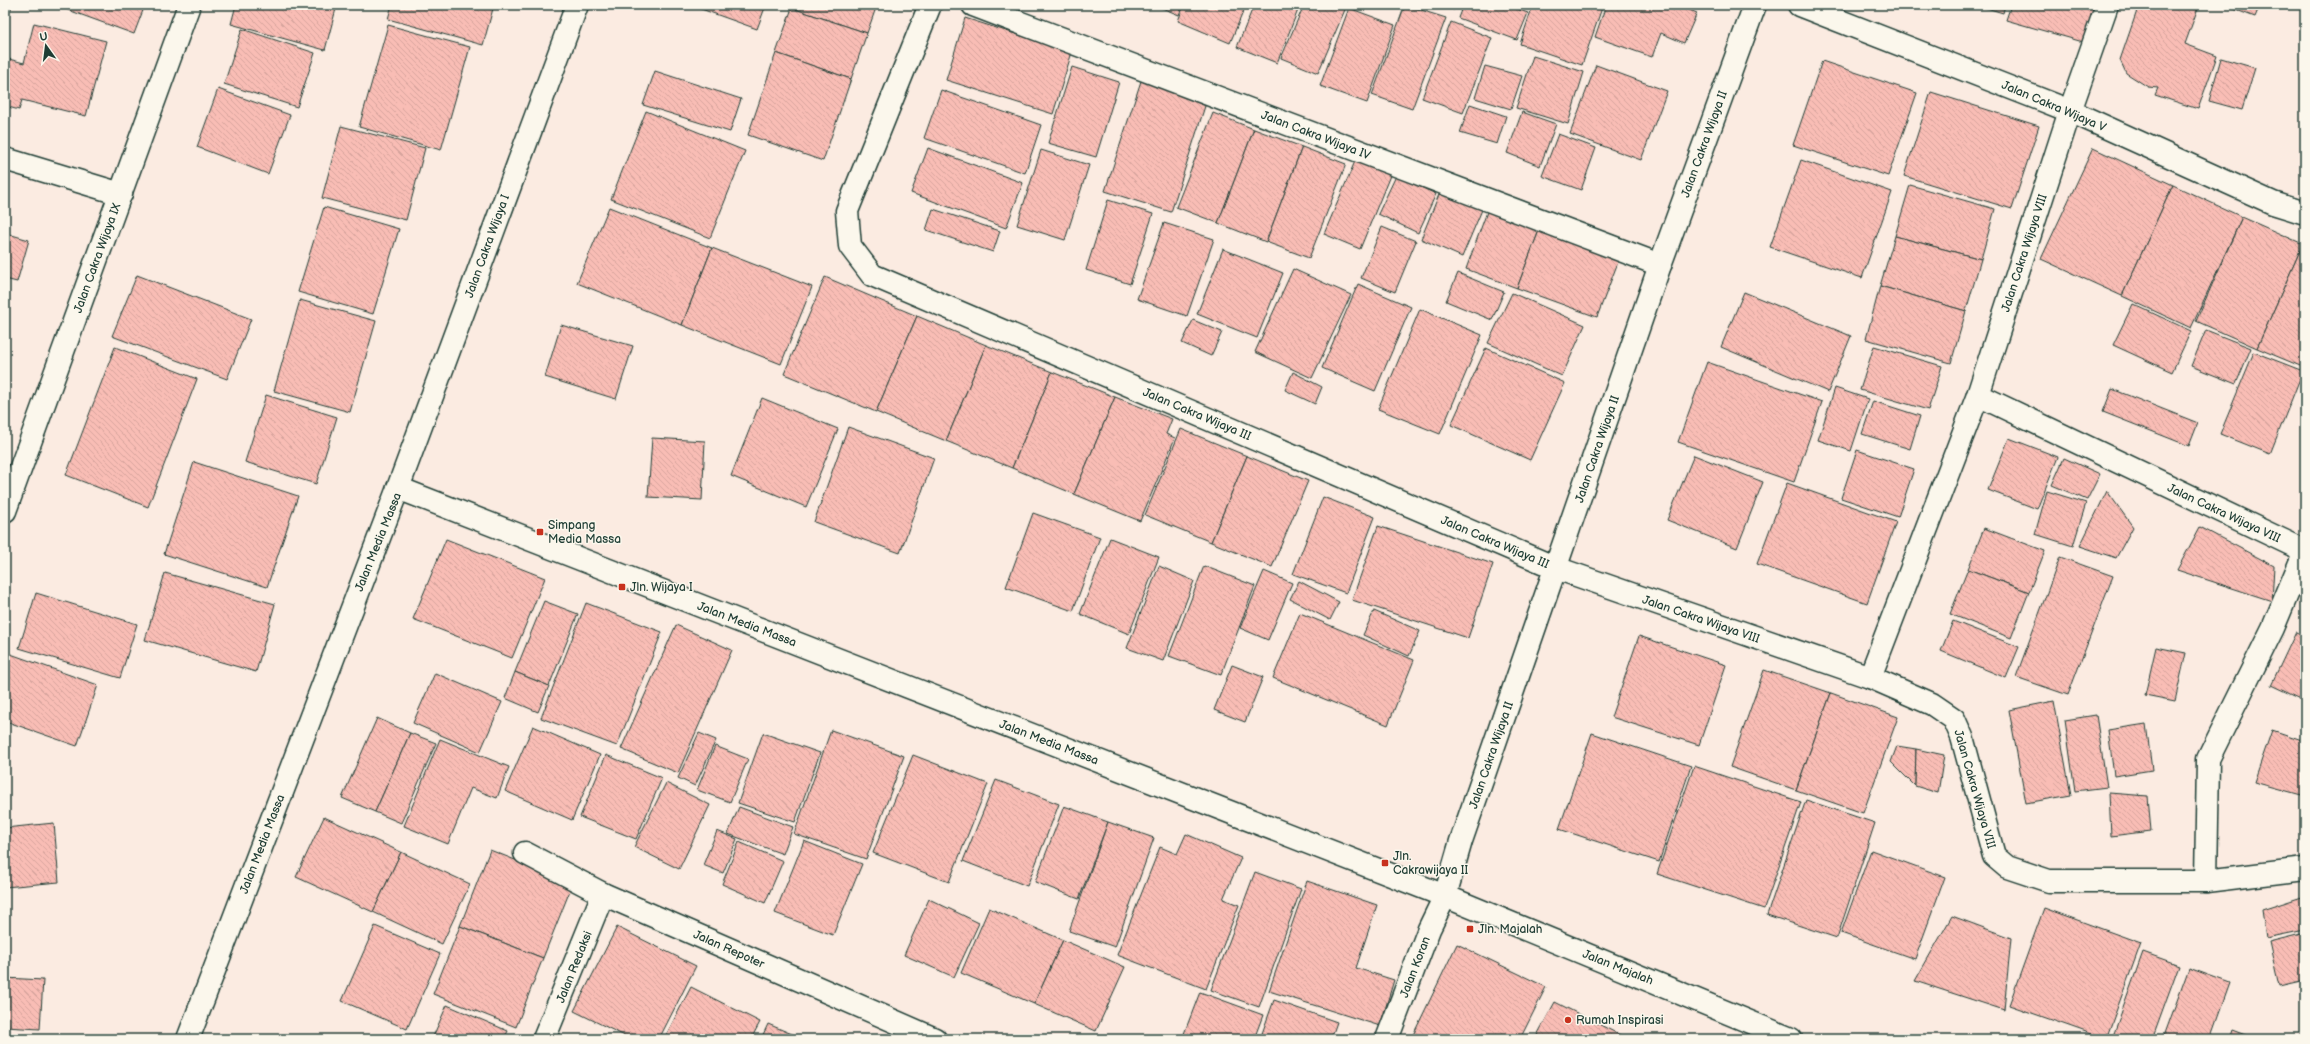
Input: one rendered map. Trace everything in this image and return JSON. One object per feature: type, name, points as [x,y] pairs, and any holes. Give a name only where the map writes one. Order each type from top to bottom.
[{"type":"street","name":"Jalan Cakra Wijaya IX","points":[[5,511],[189,5]]},
{"type":"street","name":"Jalan Cakra Wijaya I","points":[[398,488],[577,5]]},
{"type":"street","name":"Jalan Cakra Wijaya III","points":[[930,5],[847,211],[850,246],[872,275],[1556,568]]},
{"type":"street","name":"Jalan Cakra Wijaya IV","points":[[973,5],[1660,265]]},
{"type":"street","name":"Jalan Cakra Wijaya II","points":[[1445,896],[1461,841],[1660,265],[1755,5]]},
{"type":"street","name":"Jalan Cakra Wijaya V","points":[[1800,5],[2070,111],[2273,203],[2305,213]]},
{"type":"street","name":"Jalan Cakra Wijaya VIII","points":[[1870,677],[1978,395],[2070,111],[2107,5]]},
{"type":"street","points":[[5,159],[121,194]]},
{"type":"street","name":"Jalan Cakra Wijaya VIII","points":[[1978,395],[2305,551],[2273,628],[2208,759],[2206,881]]},
{"type":"street","name":"Jalan Media Massa","points":[[188,1039],[398,488],[1445,896]]},
{"type":"street","name":"Jalan Cakra Wijaya VIII","points":[[1556,568],[1870,677],[1932,704],[1954,719],[1962,737],[1994,856],[2007,866],[2049,881],[2206,881],[2305,869]]},
{"type":"street","name":"Jalan Repoter","points":[[525,853],[603,894],[935,1039]]},
{"type":"street","name":"Jalan Redaksi","points":[[544,1039],[603,894]]},
{"type":"street","name":"Jalan Koran","points":[[1387,1039],[1429,929],[1445,896]]},
{"type":"street","name":"Jalan Majalah","points":[[1445,896],[1791,1039]]},
{"type":"building","points":[[5,5],[12,5],[5,27]]},
{"type":"building","points":[[60,5],[145,5],[134,34],[60,7]]},
{"type":"building","points":[[236,5],[337,5],[325,50],[231,24]]},
{"type":"building","points":[[392,5],[494,5],[483,45],[388,19]]},
{"type":"building","points":[[690,5],[766,5],[757,29]]},
{"type":"building","points":[[793,5],[877,5],[867,33],[792,8]]},
{"type":"building","points":[[1155,5],[1183,5],[1179,15]]},
{"type":"building","points":[[1184,5],[1246,5],[1230,43],[1178,21]]},
{"type":"building","points":[[1254,5],[1300,5],[1277,63],[1237,47]]},
{"type":"building","points":[[1304,5],[1347,5],[1318,73],[1281,58]]},
{"type":"building","points":[[1405,5],[1446,18],[1412,109],[1372,95]]},
{"type":"building","points":[[1438,5],[1456,5],[1454,10]]},
{"type":"building","points":[[1463,5],[1506,5],[1528,13],[1517,40],[1458,18]]},
{"type":"building","points":[[1514,5],[1530,5],[1528,10]]},
{"type":"building","points":[[1533,5],[1603,5],[1582,65],[1520,44]]},
{"type":"building","points":[[1606,5],[1677,5],[1697,13],[1684,43],[1661,33],[1652,57],[1595,37]]},
{"type":"building","points":[[1977,5],[2005,5],[2003,13]]},
{"type":"building","points":[[2011,5],[2102,5],[2090,44],[2006,20]]},
{"type":"building","points":[[2139,5],[2199,5],[2185,44],[2217,56],[2198,109],[2155,95],[2158,88],[2148,87],[2126,73],[2120,60]]},
{"type":"building","points":[[2223,5],[2260,5],[2255,17]]},
{"type":"building","points":[[792,8],[867,33],[851,79],[776,53]]},
{"type":"building","points":[[1349,8],[1395,25],[1367,103],[1320,86]]},
{"type":"building","points":[[965,18],[1072,52],[1053,114],[946,80]]},
{"type":"building","points":[[1451,22],[1492,38],[1463,113],[1422,98]]},
{"type":"building","points":[[34,23],[106,41],[86,116],[22,100],[19,110],[5,106],[5,58],[24,63]]},
{"type":"building","points":[[388,25],[470,47],[441,150],[359,127]]},
{"type":"building","points":[[242,29],[315,53],[297,107],[224,84]]},
{"type":"building","points":[[776,53],[851,79],[823,161],[748,135]]},
{"type":"building","points":[[1533,56],[1584,72],[1568,124],[1516,108]]},
{"type":"building","points":[[2221,58],[2255,68],[2242,110],[2209,101]]},
{"type":"building","points":[[1822,61],[1917,93],[1888,176],[1793,145]]},
{"type":"building","points":[[1596,65],[1667,91],[1641,160],[1570,134]]},
{"type":"building","points":[[1485,66],[1522,76],[1511,109],[1475,98]]},
{"type":"building","points":[[1072,67],[1119,82],[1096,157],[1048,143]]},
{"type":"building","points":[[655,71],[741,99],[730,132],[643,105]]},
{"type":"building","points":[[1141,81],[1206,103],[1171,212],[1105,191]]},
{"type":"building","points":[[218,89],[290,115],[268,174],[197,147]]},
{"type":"building","points":[[941,90],[1041,125],[1025,173],[924,138]]},
{"type":"building","points":[[1931,92],[2039,126],[2012,209],[1904,176]]},
{"type":"building","points":[[1470,104],[1506,116],[1497,144],[1460,133]]},
{"type":"building","points":[[646,111],[745,151],[710,238],[611,199]]},
{"type":"building","points":[[1522,112],[1556,124],[1540,166],[1507,153]]},
{"type":"building","points":[[1213,113],[1254,129],[1218,223],[1176,207]]},
{"type":"building","points":[[341,126],[425,148],[406,220],[322,198]]},
{"type":"building","points":[[1254,129],[1302,147],[1266,242],[1218,223]]},
{"type":"building","points":[[1558,134],[1596,148],[1581,190],[1542,176]]},
{"type":"building","points":[[1302,147],[1346,164],[1309,258],[1266,242]]},
{"type":"building","points":[[928,148],[1023,183],[1006,228],[911,193]]},
{"type":"building","points":[[2093,148],[2173,185],[2122,296],[2041,259]]},
{"type":"building","points":[[1041,150],[1089,165],[1065,240],[1017,225]]},
{"type":"building","points":[[1356,159],[1391,173],[1360,249],[1324,234]]},
{"type":"building","points":[[1801,160],[1892,192],[1862,278],[1770,247]]},
{"type":"building","points":[[1396,176],[1436,194],[1418,233],[1378,214]]},
{"type":"building","points":[[1910,185],[1995,209],[1981,259],[1895,236]]},
{"type":"building","points":[[2173,185],[2242,217],[2191,328],[2122,296]]},
{"type":"building","points":[[1442,187],[1484,205],[1462,257],[1421,239]]},
{"type":"building","points":[[1108,200],[1153,214],[1130,284],[1086,270]]},
{"type":"building","points":[[324,207],[399,229],[373,314],[298,292]]},
{"type":"building","points":[[609,207],[712,248],[682,325],[577,283]]},
{"type":"building","points":[[933,209],[1000,231],[993,252],[926,230]]},
{"type":"building","points":[[1488,209],[1540,228],[1517,288],[1466,269]]},
{"type":"building","points":[[2242,217],[2303,244],[2257,348],[2196,321]]},
{"type":"building","points":[[1164,223],[1214,239],[1187,316],[1137,299]]},
{"type":"building","points":[[1382,227],[1416,241],[1395,292],[1361,278]]},
{"type":"building","points":[[1540,228],[1620,257],[1597,317],[1517,288]]},
{"type":"building","points":[[5,233],[29,240],[17,282],[5,279]]},
{"type":"building","points":[[1895,236],[1981,259],[1966,311],[1880,286]]},
{"type":"building","points":[[2303,244],[2305,244],[2305,368],[2257,348]]},
{"type":"building","points":[[712,248],[812,287],[781,364],[682,325]]},
{"type":"building","points":[[1223,249],[1283,273],[1257,338],[1197,314]]},
{"type":"building","points":[[1293,269],[1351,295],[1312,378],[1255,352]]},
{"type":"building","points":[[1458,273],[1504,292],[1492,320],[1446,301]]},
{"type":"building","points":[[137,275],[251,319],[227,379],[112,336]]},
{"type":"building","points":[[825,277],[917,316],[876,412],[784,374]]},
{"type":"building","points":[[1358,284],[1411,307],[1375,391],[1322,368]]},
{"type":"building","points":[[1880,286],[1966,311],[1951,363],[1866,339]]},
{"type":"building","points":[[1744,292],[1851,336],[1828,392],[1721,347]]},
{"type":"building","points":[[1512,293],[1585,325],[1562,376],[1488,343]]},
{"type":"building","points":[[300,300],[376,321],[350,412],[274,391]]},
{"type":"building","points":[[2133,304],[2191,331],[2172,372],[2113,345]]},
{"type":"building","points":[[1420,309],[1482,335],[1440,434],[1378,409]]},
{"type":"building","points":[[917,316],[986,345],[946,441],[876,412]]},
{"type":"building","points":[[1193,320],[1222,332],[1211,356],[1182,343]]},
{"type":"building","points":[[561,325],[633,346],[616,399],[545,377]]},
{"type":"building","points":[[2206,330],[2251,348],[2236,384],[2191,366]]},
{"type":"building","points":[[986,345],[1052,372],[1012,468],[946,441]]},
{"type":"building","points":[[1874,346],[1942,366],[1928,410],[1860,390]]},
{"type":"building","points":[[115,347],[197,379],[148,507],[66,475]]},
{"type":"building","points":[[1486,348],[1565,383],[1530,460],[1451,425]]},
{"type":"building","points":[[2254,352],[2303,371],[2270,454],[2220,434]]},
{"type":"building","points":[[1707,362],[1822,402],[1794,482],[1678,442]]},
{"type":"building","points":[[1052,372],[1115,397],[1074,494],[1012,468]]},
{"type":"building","points":[[1293,372],[1322,387],[1315,404],[1285,390]]},
{"type":"building","points":[[1835,388],[1868,399],[1851,451],[1818,440]]},
{"type":"building","points":[[2112,389],[2198,423],[2189,446],[2103,412]]},
{"type":"building","points":[[266,395],[337,417],[316,484],[245,462]]},
{"type":"building","points":[[1115,397],[1172,419],[1166,434],[1175,438],[1140,521],[1074,494]]},
{"type":"building","points":[[762,398],[838,429],[806,507],[731,476]]},
{"type":"building","points":[[1873,401],[1920,416],[1910,449],[1862,434]]},
{"type":"building","points":[[848,427],[934,458],[900,553],[814,522]]},
{"type":"building","points":[[1181,429],[1247,456],[1211,542],[1145,515]]},
{"type":"building","points":[[652,438],[705,441],[702,500],[648,497]]},
{"type":"building","points":[[2009,438],[2058,457],[2037,509],[1988,490]]},
{"type":"building","points":[[1857,450],[1914,469],[1898,517],[1841,498]]},
{"type":"building","points":[[1694,455],[1763,482],[1737,548],[1667,520]]},
{"type":"building","points":[[1247,456],[1308,481],[1272,567],[1211,542]]},
{"type":"building","points":[[2064,458],[2100,474],[2087,500],[2052,485]]},
{"type":"building","points":[[194,462],[298,496],[267,587],[164,554]]},
{"type":"building","points":[[1787,483],[1896,522],[1867,603],[1757,564]]},
{"type":"building","points":[[2047,491],[2086,503],[2073,546],[2035,534]]},
{"type":"building","points":[[2107,491],[2133,527],[2116,558],[2080,546]]},
{"type":"building","points":[[1323,497],[1375,517],[1346,593],[1293,574]]},
{"type":"building","points":[[1033,513],[1100,537],[1073,611],[1006,587]]},
{"type":"building","points":[[1378,526],[1493,564],[1468,638],[1352,600]]},
{"type":"building","points":[[2200,527],[2274,566],[2272,601],[2177,570]]},
{"type":"building","points":[[1984,528],[2045,551],[2029,592],[1968,569]]},
{"type":"building","points":[[1110,538],[1159,557],[1129,634],[1080,614]]},
{"type":"building","points":[[446,539],[545,578],[512,658],[413,619]]},
{"type":"building","points":[[2060,557],[2113,576],[2068,695],[2016,677]]},
{"type":"building","points":[[1159,566],[1194,581],[1163,661],[1127,648]]},
{"type":"building","points":[[1204,566],[1255,586],[1221,675],[1169,656]]},
{"type":"building","points":[[1968,569],[2029,592],[2011,638],[1950,614]]},
{"type":"building","points":[[1264,571],[1292,583],[1268,640],[1240,628]]},
{"type":"building","points":[[165,573],[275,604],[256,672],[145,640]]},
{"type":"building","points":[[1299,581],[1339,602],[1330,620],[1290,599]]},
{"type":"building","points":[[36,593],[137,624],[120,678],[19,648]]},
{"type":"building","points":[[544,601],[578,614],[549,686],[515,672]]},
{"type":"building","points":[[586,603],[662,632],[617,746],[541,718]]},
{"type":"building","points":[[1374,611],[1420,631],[1409,656],[1363,635]]},
{"type":"building","points":[[1300,613],[1414,660],[1388,725],[1273,678]]},
{"type":"building","points":[[1953,621],[2019,647],[2006,678],[1941,651]]},
{"type":"building","points":[[676,625],[732,650],[678,773],[621,749]]},
{"type":"building","points":[[2296,632],[2305,636],[2305,701],[2271,685]]},
{"type":"building","points":[[1639,636],[1726,665],[1699,745],[1611,717]]},
{"type":"building","points":[[2156,647],[2186,653],[2175,701],[2145,695]]},
{"type":"building","points":[[5,652],[98,685],[77,746],[5,721]]},
{"type":"building","points":[[1232,665],[1263,677],[1245,722],[1214,710]]},
{"type":"building","points":[[1764,670],[1831,693],[1796,790],[1730,767]]},
{"type":"building","points":[[515,672],[549,686],[538,712],[505,698]]},
{"type":"building","points":[[435,673],[502,702],[480,752],[413,723]]},
{"type":"building","points":[[1831,693],[1898,717],[1863,813],[1796,790]]},
{"type":"building","points":[[2054,701],[2071,795],[2026,803],[2009,710]]},
{"type":"building","points":[[2096,715],[2107,787],[2075,791],[2065,720]]},
{"type":"building","points":[[377,718],[410,733],[375,812],[342,798]]},
{"type":"building","points":[[2146,724],[2152,770],[2114,776],[2108,730]]},
{"type":"building","points":[[533,726],[600,755],[572,820],[505,791]]},
{"type":"building","points":[[831,730],[904,756],[866,859],[794,834]]},
{"type":"building","points":[[2272,730],[2305,741],[2305,796],[2254,782]]},
{"type":"building","points":[[410,733],[436,743],[401,823],[375,812]]},
{"type":"building","points":[[699,733],[716,740],[695,786],[678,778]]},
{"type":"building","points":[[763,733],[820,753],[795,822],[738,803]]},
{"type":"building","points":[[1592,733],[1691,766],[1659,862],[1559,829]]},
{"type":"building","points":[[440,739],[509,767],[497,798],[471,788],[448,844],[404,826]]},
{"type":"building","points":[[715,746],[748,759],[730,802],[697,790]]},
{"type":"building","points":[[1897,746],[1916,749],[1915,786],[1891,762]]},
{"type":"building","points":[[1916,749],[1944,755],[1938,793],[1915,786]]},
{"type":"building","points":[[606,755],[662,778],[636,839],[580,817]]},
{"type":"building","points":[[913,755],[988,784],[949,882],[873,853]]},
{"type":"building","points":[[1694,766],[1801,802],[1764,909],[1657,874]]},
{"type":"building","points":[[996,780],[1059,804],[1027,886],[963,861]]},
{"type":"building","points":[[666,783],[710,805],[679,869],[634,847]]},
{"type":"building","points":[[2109,793],[2148,796],[2151,831],[2111,836]]},
{"type":"building","points":[[1806,800],[1875,823],[1837,938],[1767,915]]},
{"type":"building","points":[[1064,806],[1108,822],[1079,899],[1035,882]]},
{"type":"building","points":[[739,807],[793,827],[783,854],[728,834]]},
{"type":"building","points":[[324,817],[401,852],[373,912],[296,877]]},
{"type":"building","points":[[1108,822],[1154,838],[1115,947],[1069,931]]},
{"type":"building","points":[[54,823],[59,882],[5,887],[5,828]]},
{"type":"building","points":[[717,831],[737,839],[723,873],[703,865]]},
{"type":"building","points":[[1186,834],[1241,858],[1223,899],[1239,905],[1206,989],[1117,955],[1160,847],[1177,854]]},
{"type":"building","points":[[804,841],[862,864],[833,935],[775,913]]},
{"type":"building","points":[[739,842],[783,861],[765,903],[722,884]]},
{"type":"building","points":[[490,850],[573,883],[543,958],[460,926]]},
{"type":"building","points":[[1871,850],[1945,877],[1915,959],[1841,933]]},
{"type":"building","points":[[401,852],[470,884],[442,944],[373,912]]},
{"type":"building","points":[[1255,872],[1301,889],[1259,1007],[1211,990]]},
{"type":"building","points":[[1307,881],[1377,905],[1356,968],[1394,980],[1380,1026],[1269,991]]},
{"type":"building","points":[[2305,896],[2305,930],[2266,938],[2262,910]]},
{"type":"building","points":[[929,899],[979,923],[954,977],[904,955]]},
{"type":"building","points":[[989,908],[1063,940],[1034,1004],[961,973]]},
{"type":"building","points":[[2044,908],[2141,943],[2106,1039],[2009,1005]]},
{"type":"building","points":[[1952,916],[2011,938],[2004,1010],[1915,981]]},
{"type":"building","points":[[375,926],[440,954],[407,1029],[342,1001]]},
{"type":"building","points":[[460,926],[543,958],[516,1027],[433,994]]},
{"type":"building","points":[[617,927],[696,966],[659,1039],[631,1039],[574,1011]]},
{"type":"building","points":[[2305,933],[2305,980],[2279,986],[2269,942]]},
{"type":"building","points":[[1063,940],[1125,967],[1096,1031],[1034,1004]]},
{"type":"building","points":[[1457,944],[1546,987],[1520,1039],[1421,1039],[1413,1035]]},
{"type":"building","points":[[2143,952],[2179,965],[2152,1039],[2112,1039]]},
{"type":"building","points":[[2189,968],[2230,983],[2210,1039],[2163,1039]]},
{"type":"building","points":[[5,978],[43,980],[40,1029],[5,1027]]},
{"type":"building","points":[[691,987],[760,1022],[751,1039],[664,1039]]},
{"type":"building","points":[[1200,992],[1263,1015],[1254,1039],[1182,1039]]},
{"type":"building","points":[[1274,1000],[1337,1022],[1331,1039],[1260,1039]]},
{"type":"building","name":"Rumah Inspirasi","points":[[1555,1002],[1628,1039],[1535,1039]]},
{"type":"building","points":[[447,1005],[508,1031],[504,1039],[432,1039]]},
{"type":"building","points":[[768,1024],[804,1039],[761,1039]]},
{"type":"building","points":[[2233,1030],[2257,1039],[2230,1039]]},
{"type":"place","name":"Simpang Media Massa","points":[[540,532]]},
{"type":"place","name":"Jln. Wijaya I","points":[[622,587]]},
{"type":"place","name":"Jln. Cakrawijaya II","points":[[1385,863]]},
{"type":"place","name":"Jln. Majalah","points":[[1470,929]]},
{"type":"place","name":"Rumah Inspirasi","points":[[1568,1020]]}]
